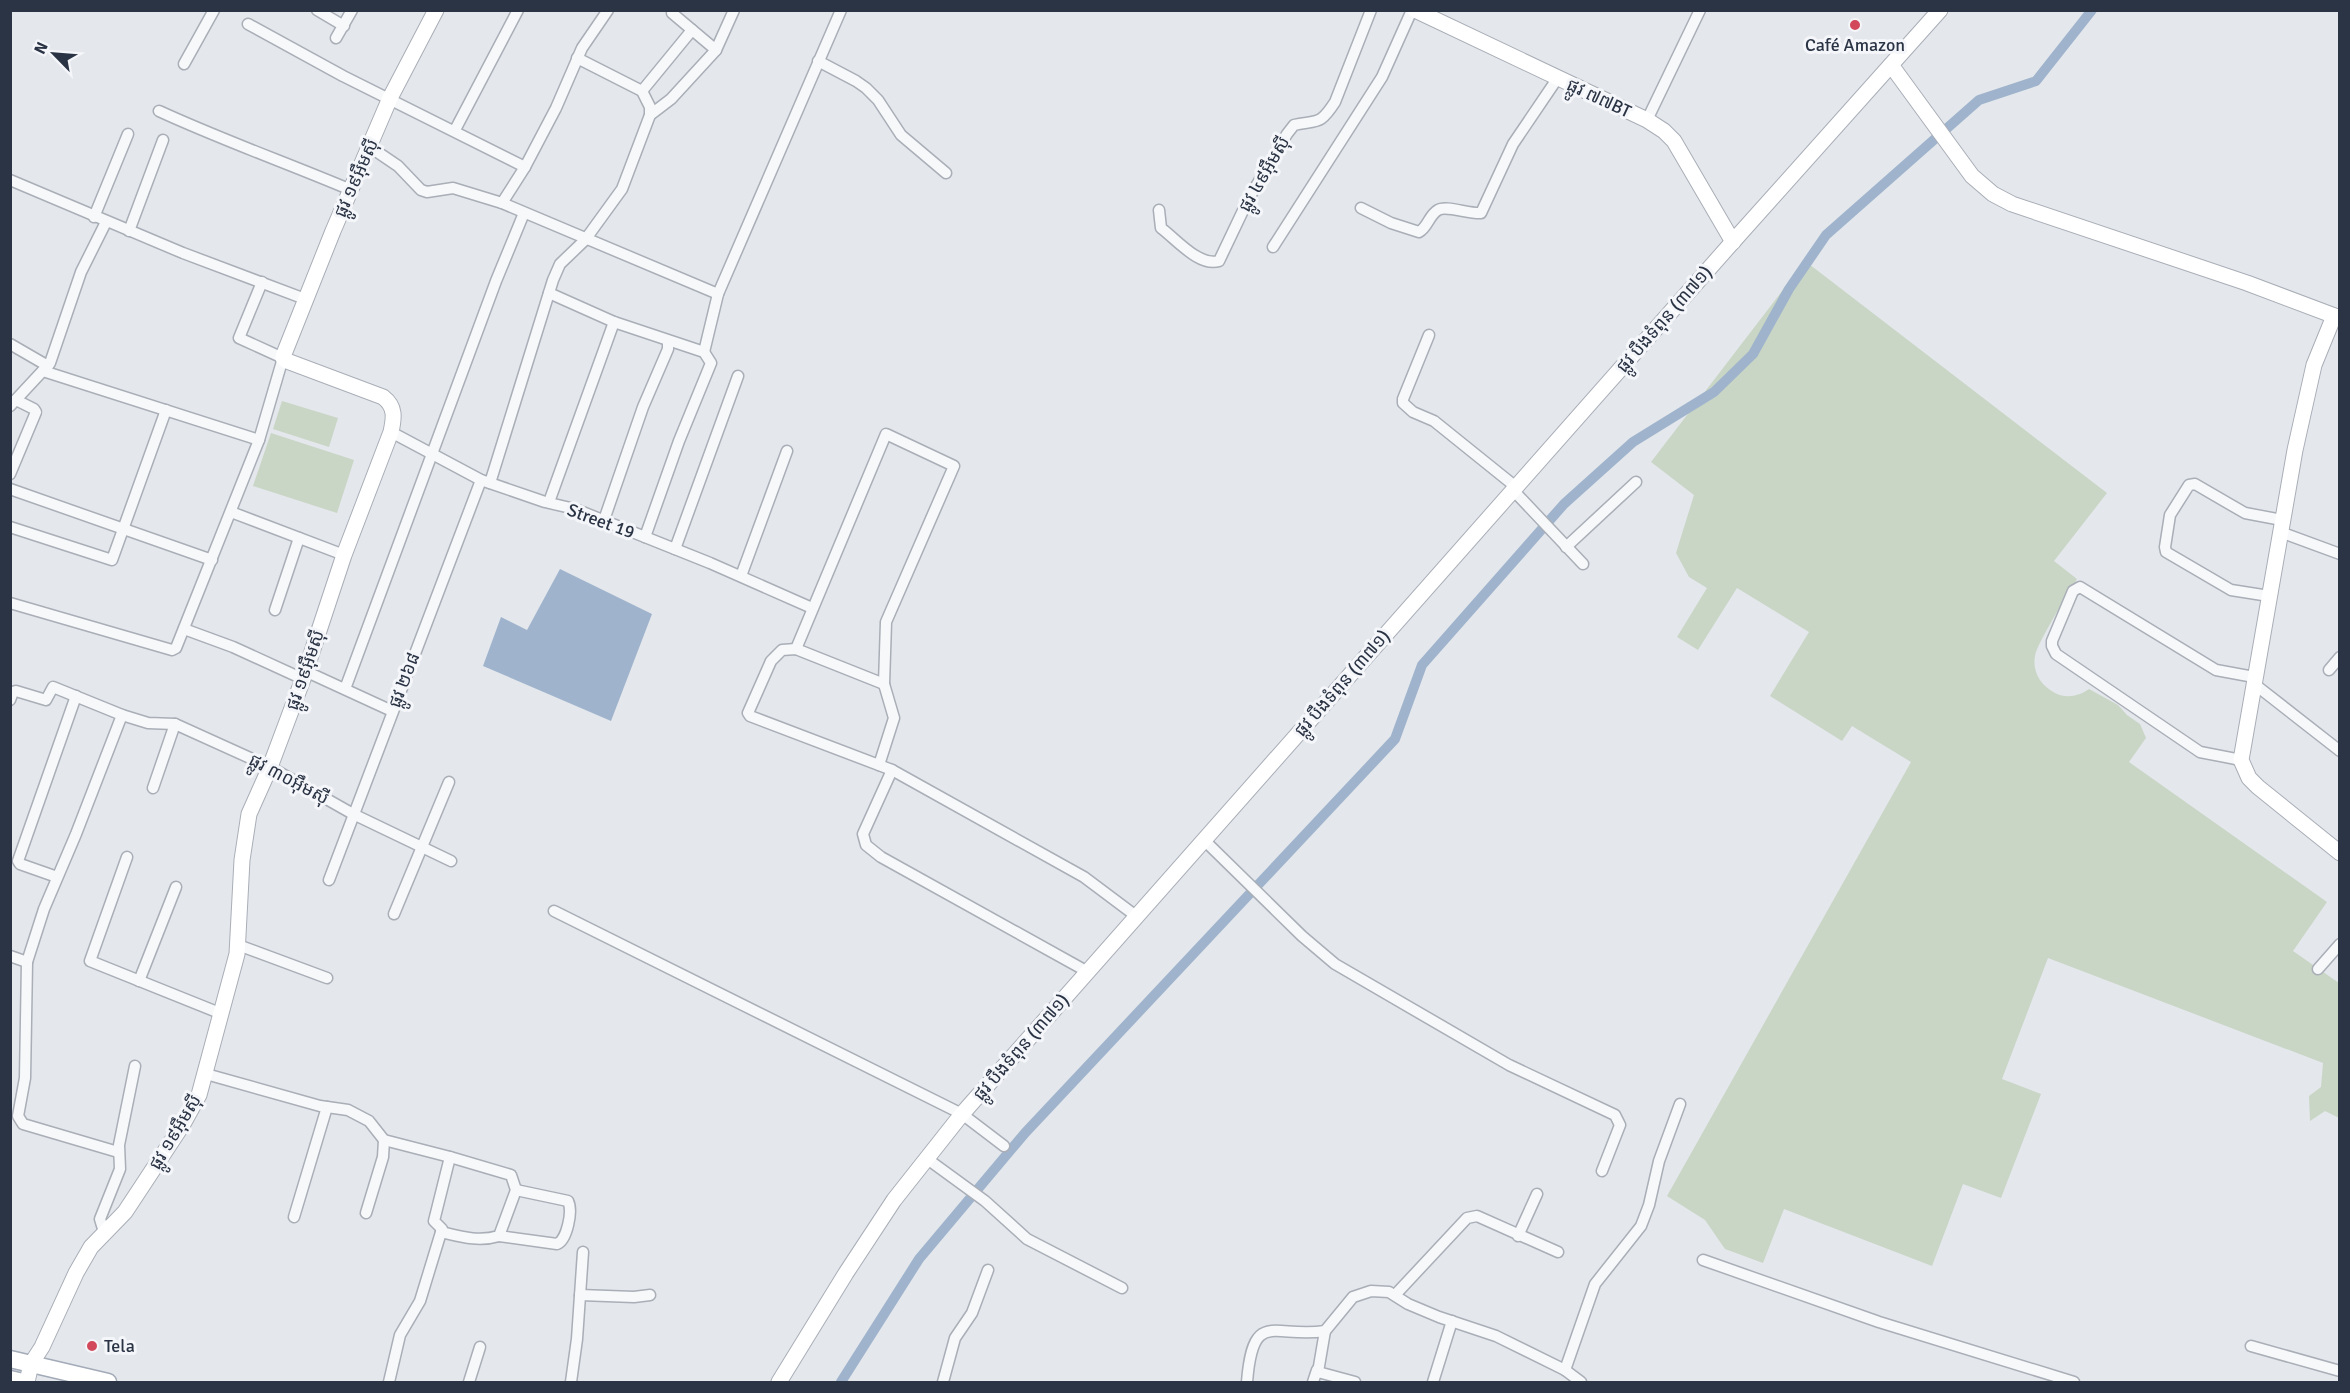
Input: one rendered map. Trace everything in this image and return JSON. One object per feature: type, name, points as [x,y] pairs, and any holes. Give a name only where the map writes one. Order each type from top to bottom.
[{"type":"main road","points":[[10,1359],[108,1383]]},
{"type":"main road","points":[[10,1379],[25,1383]]},
{"type":"street","points":[[184,64],[214,10]]},
{"type":"street","points":[[317,10],[344,26]]},
{"type":"street","points":[[336,38],[352,10]]},
{"type":"street","name":"ផ្លូវ ១៩អ៊ឹមស៊ី","points":[[25,1383],[31,1364],[42,1347],[76,1273],[91,1247],[125,1212],[167,1150],[192,1110],[206,1074],[238,945],[242,860],[248,823],[304,675],[344,555],[391,432],[394,411],[390,402],[383,397],[283,358],[305,299],[390,98],[436,10]]},
{"type":"street","points":[[455,130],[518,10]]},
{"type":"street","points":[[502,203],[525,167],[556,108],[577,58],[608,10]]},
{"type":"street","points":[[650,115],[671,99],[716,50],[734,10]]},
{"type":"street","points":[[704,352],[718,294],[841,10]]},
{"type":"street","name":"ផ្លូវ ៤៩អ៊ឹមស៊ី","points":[[1159,210],[1161,228],[1179,241],[1189,253],[1212,263],[1219,261],[1249,198],[1287,134],[1294,125],[1318,122],[1327,115],[1335,102],[1371,10]]},
{"type":"street","points":[[1273,247],[1382,77],[1413,10]]},
{"type":"street","name":"ផ្លូវ ៧៧BT","points":[[1413,10],[1647,120],[1664,131],[1674,141],[1733,242]]},
{"type":"street","points":[[1647,120],[1700,10]]},
{"type":"street","name":"ផ្លូវ បឹងទំពុន (៣៧១)","points":[[779,1383],[894,1200],[962,1114],[1941,10]]},
{"type":"street","points":[[672,12],[716,50]]},
{"type":"street","points":[[248,24],[343,76],[525,167]]},
{"type":"street","points":[[642,91],[692,30]]},
{"type":"street","points":[[577,58],[642,91],[650,107],[650,115]]},
{"type":"street","points":[[818,61],[866,88],[878,100],[902,135],[946,174]]},
{"type":"street","points":[[1891,65],[1972,176],[1993,194],[2012,204],[2247,283],[2337,317],[2314,365],[2281,526],[2241,760],[2249,778],[2258,787],[2340,853]]},
{"type":"street","points":[[1361,208],[1391,223],[1419,232],[1425,229],[1440,208],[1481,213],[1513,144],[1557,79]]},
{"type":"street","points":[[159,111],[214,136],[271,156],[351,190]]},
{"type":"street","name":"ផ្លូវ ២៦៨","points":[[329,880],[392,711],[486,482],[560,264],[585,240],[622,189],[650,115]]},
{"type":"street","points":[[94,217],[128,134]]},
{"type":"street","points":[[129,231],[164,140]]},
{"type":"street","points":[[370,147],[396,164],[421,190],[426,192],[453,188],[502,203],[585,240],[718,294]]},
{"type":"street","points":[[10,180],[106,222],[305,299]]},
{"type":"street","points":[[345,689],[496,281],[524,213]]},
{"type":"street","points":[[10,474],[36,412],[34,409],[13,403],[45,369],[81,272],[106,222]]},
{"type":"street","points":[[10,603],[172,650],[176,648],[259,440],[283,358],[239,338],[262,282]]},
{"type":"street","points":[[549,293],[614,322],[668,342],[704,352],[711,363],[679,441],[645,537]]},
{"type":"street","points":[[549,502],[614,322]]},
{"type":"street","points":[[1429,335],[1403,403],[1413,412],[1434,421],[1515,489],[1583,564]]},
{"type":"street","points":[[604,520],[643,407],[668,349],[668,342]]},
{"type":"street","points":[[10,344],[45,369],[259,440]]},
{"type":"street","points":[[675,549],[738,376]]},
{"type":"street","points":[[10,527],[110,560],[113,559],[165,410]]},
{"type":"street","name":"Street 19","points":[[391,432],[486,482],[604,520],[741,576],[812,608]]},
{"type":"street","points":[[796,649],[886,434],[954,466],[886,622],[884,684],[894,718],[879,765]]},
{"type":"street","points":[[741,576],[788,451]]},
{"type":"street","points":[[1566,547],[1636,482]]},
{"type":"street","points":[[2269,596],[2231,590],[2166,552],[2168,526],[2173,508],[2188,485],[2192,484],[2245,513],[2281,526],[2340,554]]},
{"type":"street","points":[[10,489],[212,560]]},
{"type":"street","points":[[231,513],[344,555]]},
{"type":"street","points":[[275,610],[299,538]]},
{"type":"street","points":[[2241,760],[2200,752],[2056,654],[2052,641],[2073,591],[2080,587],[2216,670],[2254,680],[2340,751]]},
{"type":"street","points":[[184,629],[345,689],[392,711]]},
{"type":"street","points":[[884,684],[796,649],[782,650],[771,661],[748,713],[892,770],[1084,877],[1136,916]]},
{"type":"street","points":[[2329,670],[2340,657]]},
{"type":"street","name":"ផ្លូវ ៣០អ៊ឹមស៊ី","points":[[10,700],[14,691],[46,700],[53,687],[148,723],[175,724],[270,767],[353,814],[451,861]]},
{"type":"street","points":[[57,877],[20,864],[18,861],[76,696]]},
{"type":"street","points":[[118,1152],[23,1124],[19,1119],[26,1078],[27,962],[44,909],[122,715]]},
{"type":"street","points":[[153,788],[175,724]]},
{"type":"street","points":[[892,770],[863,834],[866,845],[881,857],[1088,972]]},
{"type":"street","points":[[394,914],[449,783]]},
{"type":"street","points":[[1204,840],[1302,936],[1335,964],[1509,1065],[1615,1115],[1620,1125],[1602,1171]]},
{"type":"street","points":[[128,857],[90,961],[222,1014]]},
{"type":"street","points":[[140,981],[176,886]]},
{"type":"street","points":[[554,911],[962,1114],[1004,1146]]},
{"type":"street","points":[[2318,969],[2340,944]]},
{"type":"street","points":[[238,945],[327,978]]},
{"type":"street","points":[[10,956],[27,962]]},
{"type":"street","points":[[104,1232],[100,1219],[120,1169],[118,1152],[126,1102],[135,1066]]},
{"type":"street","points":[[206,1074],[327,1107],[348,1110],[364,1117],[375,1126],[384,1140],[383,1157],[366,1212]]},
{"type":"street","points":[[1565,1370],[1595,1284],[1641,1226],[1649,1205],[1659,1161],[1680,1104]]},
{"type":"street","points":[[294,1217],[327,1107]]},
{"type":"street","points":[[384,1140],[450,1156],[509,1174],[516,1190],[499,1236]]},
{"type":"street","points":[[389,1383],[400,1335],[420,1301],[441,1232],[442,1227],[434,1221],[450,1156]]},
{"type":"street","points":[[926,1158],[968,1188],[1027,1239],[1122,1288]]},
{"type":"street","points":[[441,1232],[472,1239],[499,1236],[561,1243],[565,1237],[571,1205],[568,1201],[516,1190]]},
{"type":"street","points":[[1518,1236],[1537,1194]]},
{"type":"street","points":[[1395,1295],[1471,1216],[1477,1216],[1558,1252]]},
{"type":"street","points":[[571,1383],[577,1339],[583,1252]]},
{"type":"street","points":[[1703,1260],[1879,1322],[2074,1383]]},
{"type":"street","points":[[943,1383],[955,1338],[972,1314],[988,1270]]},
{"type":"street","points":[[1313,1383],[1325,1331],[1353,1297],[1359,1293],[1380,1290],[1395,1295],[1408,1304],[1496,1336],[1565,1370],[1581,1383]]},
{"type":"street","points":[[580,1295],[634,1297],[650,1295]]},
{"type":"street","points":[[1433,1383],[1452,1321]]},
{"type":"street","points":[[1247,1383],[1253,1346],[1264,1332],[1272,1330],[1307,1333],[1325,1331]]},
{"type":"street","points":[[2251,1346],[2340,1371]]},
{"type":"street","points":[[469,1383],[480,1347]]},
{"type":"street","points":[[1317,1370],[1355,1383]]},
{"type":"green space","points":[[1805,261],[2107,493],[2054,561],[2077,579],[2037,650],[2034,662],[2036,673],[2046,687],[2059,695],[2073,696],[2089,689],[2118,705],[2140,724],[2146,738],[2129,762],[2327,902],[2293,951],[2339,983],[2339,1118],[2325,1111],[2310,1121],[2309,1096],[2321,1087],[2323,1063],[2048,958],[2002,1079],[2041,1094],[2001,1198],[1963,1184],[1932,1266],[1784,1209],[1763,1263],[1725,1249],[1705,1220],[1667,1196],[1911,762],[1852,726],[1842,741],[1770,696],[1809,632],[1737,588],[1698,650],[1677,637],[1707,588],[1689,577],[1676,553],[1694,495],[1651,462]]},
{"type":"green space","points":[[282,401],[338,418],[329,447],[273,429]]},
{"type":"green space","points":[[271,433],[354,460],[337,513],[253,486]]},
{"type":"water","points":[[560,569],[652,614],[611,721],[483,666],[501,617],[527,630]]},
{"type":"waterway","points":[[841,1382],[919,1259],[1025,1133],[1395,739],[1422,665],[1564,504],[1633,442],[1714,392],[1753,354],[1789,289],[1826,235],[1979,100],[2036,81],[2092,10]]},
{"type":"place","name":"Café Amazon","points":[[1855,25]]},
{"type":"place","name":"Tela","points":[[92,1346]]}]
